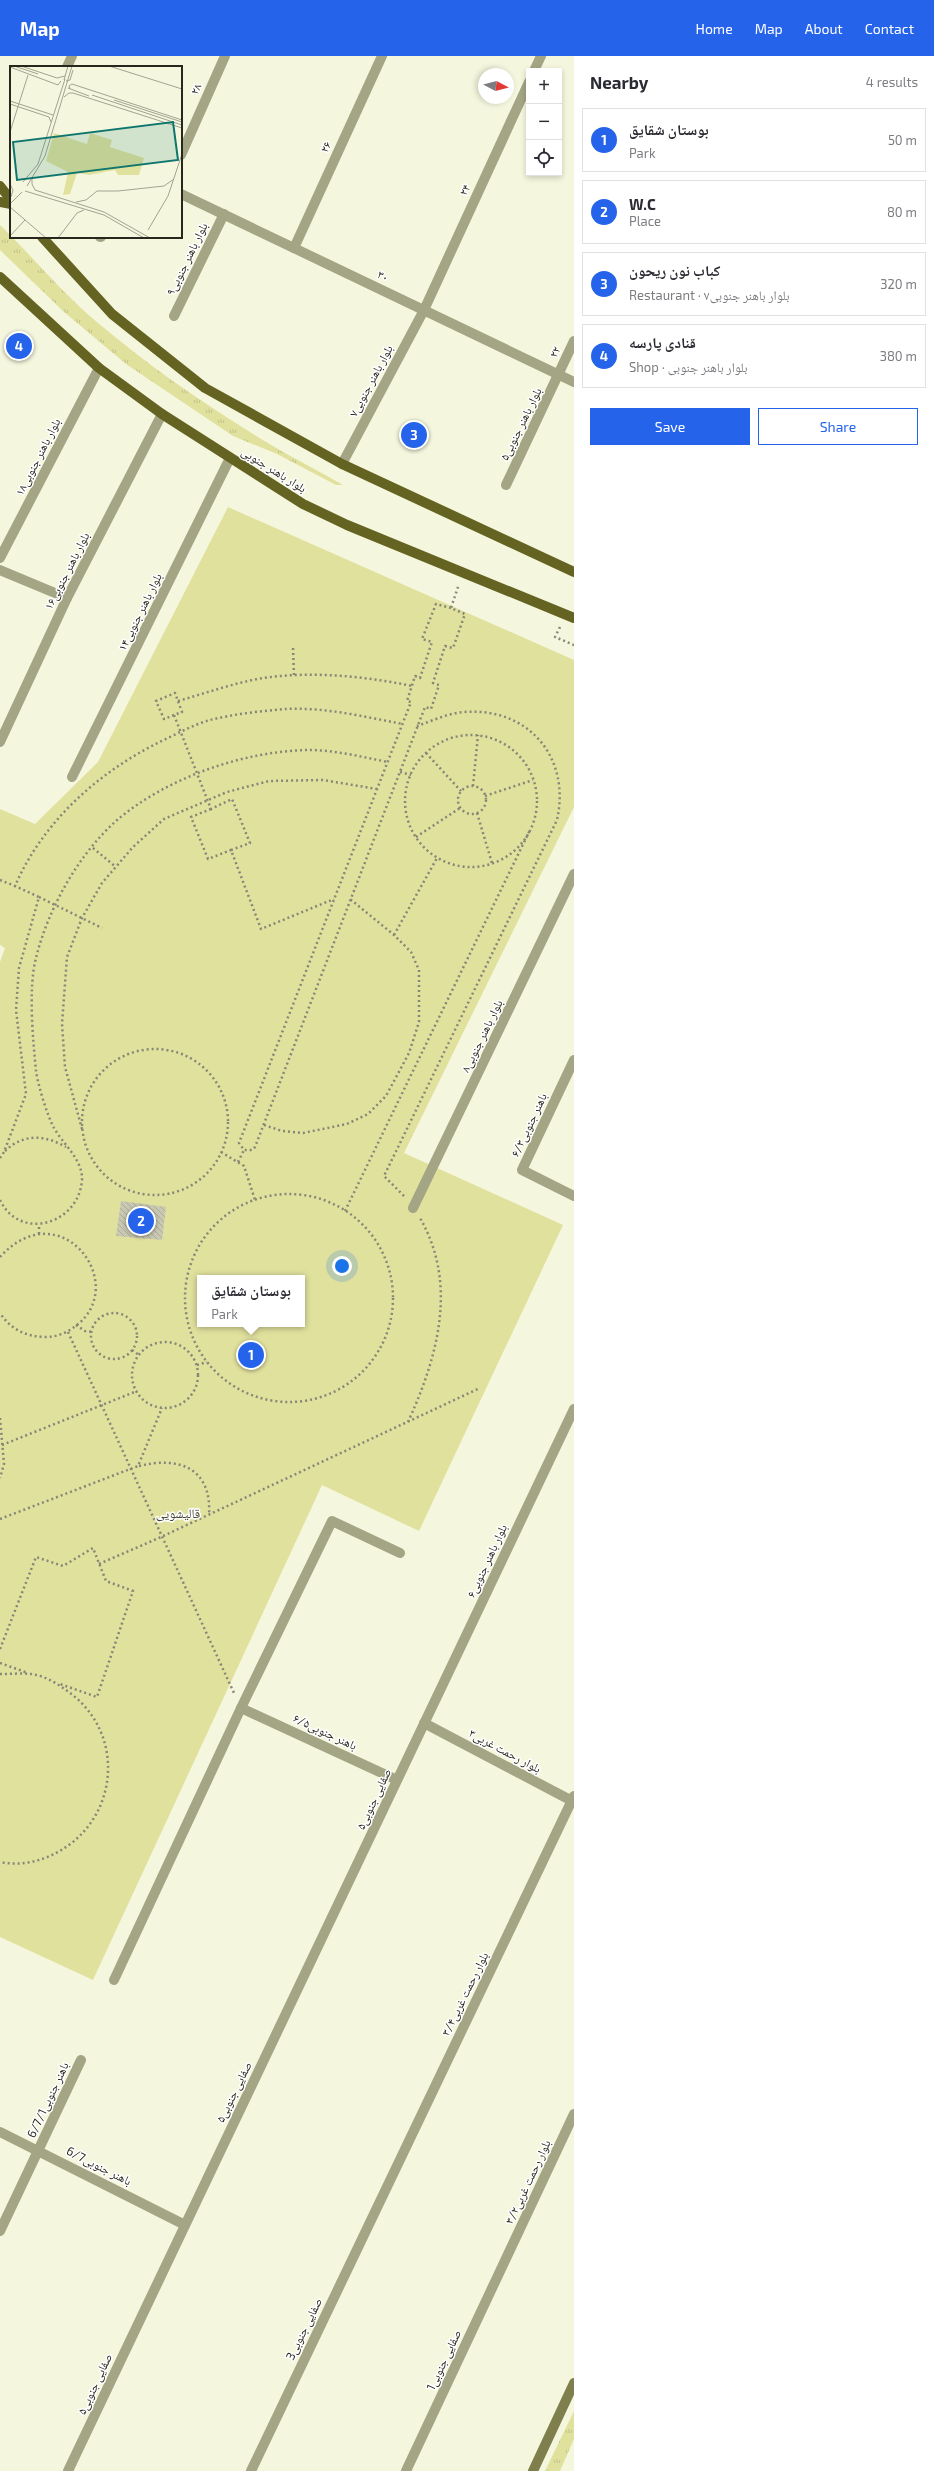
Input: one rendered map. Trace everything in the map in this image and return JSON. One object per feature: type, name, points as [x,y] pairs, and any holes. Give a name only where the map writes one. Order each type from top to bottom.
[{"type":"main road","points":[[0,186],[10,199]]},
{"type":"main road","points":[[0,202],[10,204]]},
{"type":"main road","points":[[43,238],[112,314],[206,388],[342,464],[574,572]]},
{"type":"main road","name":"بلوار باهنر جنوبی","points":[[2,281],[98,368],[162,414],[303,504],[347,525],[574,618]]},
{"type":"main road","points":[[533,2471],[574,2383]]},
{"type":"street","points":[[68,66],[72,56]]},
{"type":"street","name":"۲۸","points":[[182,153],[225,56]]},
{"type":"street","name":"۲۶","points":[[294,248],[382,56]]},
{"type":"street","points":[[535,68],[541,56]]},
{"type":"street","name":"۲۴","points":[[424,310],[526,89]]},
{"type":"street","name":"۳۰","points":[[182,194],[574,382]]},
{"type":"street","name":"بلوار باهنر جنوبی۹","points":[[174,316],[224,214]]},
{"type":"street","name":"بلوار باهنر جنوبی۷","points":[[342,464],[424,310]]},
{"type":"street","name":"۲۲","points":[[559,375],[574,341]]},
{"type":"street","name":"۱۸بلوار باهنر جنوبی","points":[[0,558],[98,368]]},
{"type":"street","name":"۵بلوار باهنر جنوبی","points":[[506,485],[559,375]]},
{"type":"street","name":"بلوار باهنر جنوبی۱۶","points":[[0,742],[67,598],[162,414]]},
{"type":"street","name":"بلوار باهنر جنوبی۱۴","points":[[72,777],[230,458]]},
{"type":"street","points":[[0,570],[67,598]]},
{"type":"street","name":"۸بلوار باهنر جنوبی","points":[[413,1208],[574,874]]},
{"type":"street","name":"۶/۳باهنر جنوبی","points":[[574,1060],[522,1170],[574,1196]]},
{"type":"street","name":"بلوار باهنر جنوبی۶","points":[[424,1724],[574,1409]]},
{"type":"street","points":[[114,1980],[241,1708],[332,1521],[400,1553]]},
{"type":"street","name":"باهنر جنوبی۶/۵","points":[[241,1708],[398,1780]]},
{"type":"street","name":"صفایی جنوبی۵","points":[[68,2471],[424,1724]]},
{"type":"street","name":"بلوار رحمت غربی۳","points":[[424,1724],[573,1800]]},
{"type":"street","name":"بلوار رحمت غربی۳/۴","points":[[382,2198],[573,1800]]},
{"type":"street","name":"6/7/1باهنر جنوبی","points":[[0,2231],[81,2060]]},
{"type":"street","name":"بلوار رحمت غربی۳/۲","points":[[506,2260],[574,2114]]},
{"type":"street","name":"6/7باهنر جنوبی","points":[[0,2132],[185,2225]]},
{"type":"street","name":"3صفایی جنوبی","points":[[251,2471],[382,2198]]},
{"type":"street","name":"1صفایی جنوبی","points":[[406,2471],[506,2260]]},
{"type":"path","points":[[451,608],[463,573]]},
{"type":"path","points":[[436,604],[451,608],[465,614],[453,648],[445,646],[432,683],[439,685],[431,709],[425,707],[417,726],[255,1147],[252,1150],[244,1150],[239,1143],[403,724],[411,702],[407,701],[415,676],[420,678],[432,642],[422,639],[436,604]]},
{"type":"path","points":[[555,637],[574,645]]},
{"type":"path","points":[[293,648],[294,675]]},
{"type":"path","points":[[178,701],[237,684],[294,675],[359,677],[412,686]]},
{"type":"path","points":[[175,693],[182,712],[174,715],[164,719],[156,700],[175,693]]},
{"type":"path","points":[[15,886],[54,823],[87,790],[117,766],[181,732],[210,720],[286,709],[324,711],[403,724]]},
{"type":"path","points":[[408,1422],[432,1365],[439,1334],[441,1303],[440,1274],[433,1243],[413,1208],[399,1190],[384,1176],[557,820],[561,789],[555,767],[541,741],[531,731],[503,716],[485,712],[463,712],[417,726]]},
{"type":"path","points":[[174,715],[211,809]]},
{"type":"path","points":[[473,787],[478,735]]},
{"type":"path","points":[[345,1210],[530,830],[536,810],[536,789],[528,768],[514,750],[494,738],[478,735],[449,738],[426,753],[414,766],[406,787],[405,808],[411,829],[416,837],[423,846],[438,858],[459,866],[480,866],[501,860],[518,847],[530,830]]},
{"type":"path","points":[[0,1200],[13,1216],[39,1225],[54,1222],[63,1216],[78,1199],[82,1179],[80,1168],[53,1126],[37,1073],[32,1015],[35,960],[54,904],[93,848],[116,822],[148,798],[197,773],[236,760],[272,753],[303,751],[344,754],[388,762]]},
{"type":"path","points":[[426,753],[462,791]]},
{"type":"path","points":[[400,772],[411,775]]},
{"type":"path","points":[[82,1129],[84,1104],[93,1082],[109,1065],[130,1053],[153,1049],[177,1052],[198,1062],[214,1080],[225,1101],[228,1125],[221,1152],[211,1170],[192,1186],[169,1195],[145,1196],[121,1188],[102,1173],[88,1153],[66,1067],[62,1024],[67,957],[82,918],[102,883],[133,846],[164,819],[227,792],[269,781],[323,780],[378,789]]},
{"type":"path","points":[[485,796],[533,780]]},
{"type":"path","points":[[467,787],[473,787],[480,789],[485,796],[484,805],[477,813],[470,814],[460,808],[458,801],[462,791],[467,787]]},
{"type":"path","points":[[232,799],[250,843],[231,850],[208,859],[191,817],[232,799]]},
{"type":"path","points":[[416,837],[460,808]]},
{"type":"path","points":[[477,813],[492,862]]},
{"type":"path","points":[[93,848],[116,867]]},
{"type":"path","points":[[231,850],[261,930],[334,899]]},
{"type":"path","points":[[394,935],[438,858]]},
{"type":"path","points":[[0,880],[54,904],[102,928]]},
{"type":"path","points":[[4,1152],[26,1094],[18,1045],[16,1003],[18,968],[39,897]]},
{"type":"path","points":[[264,1125],[282,1131],[303,1133],[347,1124],[368,1114],[386,1096],[409,1053],[419,1022],[419,970],[411,952],[394,935],[350,899]]},
{"type":"path","points":[[0,1158],[12,1144],[35,1137],[46,1138],[67,1148]]},
{"type":"path","points":[[238,1162],[244,1150]]},
{"type":"path","points":[[221,1152],[238,1162],[247,1172],[255,1200]]},
{"type":"path","points":[[283,1193],[317,1197],[345,1210],[373,1236],[389,1268],[393,1302],[386,1336],[369,1366],[343,1388],[337,1391],[311,1401],[277,1403],[244,1394],[216,1374],[195,1347],[185,1314],[186,1279],[198,1246],[220,1220],[255,1200],[283,1193]]},
{"type":"path","points":[[39,1225],[39,1234]]},
{"type":"path","points":[[0,1257],[12,1245],[26,1236],[39,1234],[60,1236],[75,1244],[87,1257],[94,1273],[95,1290],[91,1307],[76,1325],[68,1332],[52,1337],[35,1337],[19,1332],[5,1321],[0,1313]]},
{"type":"path","points":[[111,1314],[125,1317],[131,1321],[137,1335],[132,1350],[121,1358],[107,1358],[96,1349],[92,1342],[92,1332],[98,1321],[104,1316],[111,1314]]},
{"type":"path","points":[[76,1325],[85,1331],[92,1332]]},
{"type":"path","points":[[68,1332],[161,1537],[241,1708]]},
{"type":"path","points":[[163,1341],[174,1342],[192,1355],[197,1365],[198,1376],[196,1388],[190,1397],[181,1404],[162,1408],[149,1404],[137,1391],[132,1373],[139,1355],[153,1344],[163,1341]]},
{"type":"path","points":[[132,1350],[139,1355]]},
{"type":"path","points":[[197,1365],[207,1362]]},
{"type":"path","points":[[99,1564],[161,1537],[480,1388]]},
{"type":"path","points":[[2,1445],[137,1391]]},
{"type":"path","points":[[138,1466],[162,1408]]},
{"type":"path","points":[[0,1418],[4,1464],[0,1478]]},
{"type":"path","points":[[0,1519],[152,1462],[174,1462],[192,1470],[205,1484],[208,1492],[209,1514]]},
{"type":"path","points":[[0,1648],[36,1557],[63,1566],[93,1548],[106,1581],[133,1592],[97,1697],[0,1664]]},
{"type":"path","points":[[0,1674],[31,1674]]},
{"type":"path","points":[[0,1862],[10,1864],[42,1860],[70,1846],[93,1822],[106,1793],[109,1761],[101,1730],[84,1704],[60,1684]]},
{"type":"green space","points":[[0,225],[10,235],[10,238],[13,238],[85,311],[138,355],[179,386],[275,448],[343,485],[336,485],[277,454],[233,436],[126,364],[64,312],[0,250]]},
{"type":"green space","points":[[228,507],[574,660],[574,807],[404,1153],[563,1225],[419,1531],[322,1485],[93,1980],[0,1937],[0,962],[5,948],[0,945],[0,809],[35,824],[98,762]]},
{"type":"green space","points":[[574,2411],[574,2439],[560,2471],[545,2471]]},
{"type":"building","points":[[121,1201],[166,1207],[162,1240],[116,1236]]},
{"type":"place","name":"قنادی پارسه","points":[[19,346]]},
{"type":"place","name":"کباب نون ریحون","points":[[414,435]]},
{"type":"place","name":"W.C","points":[[141,1221]]},
{"type":"place","name":"بوستان شقایق","points":[[251,1355]]},
{"type":"district","name":"قالیشویی","points":[[178,1513]]}]
